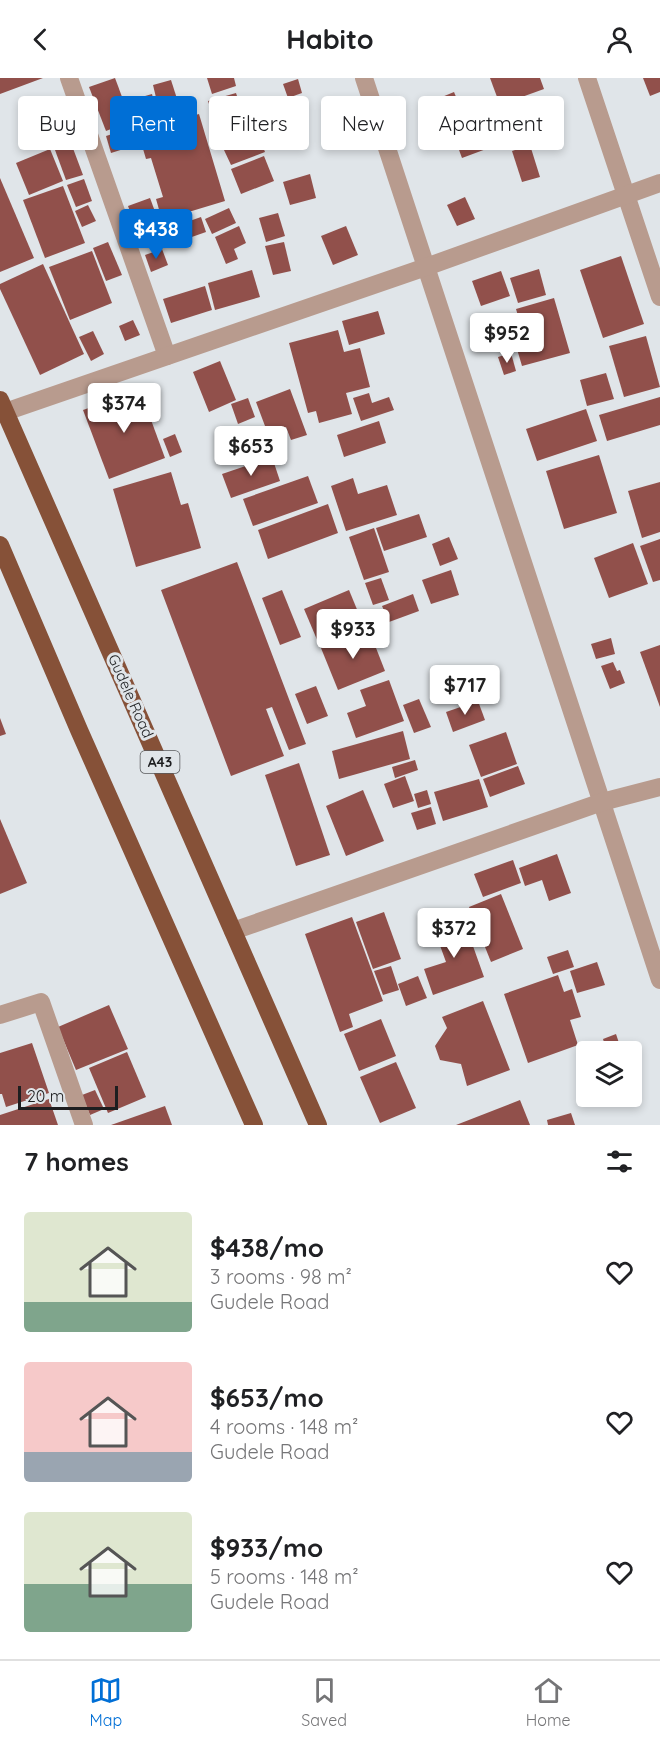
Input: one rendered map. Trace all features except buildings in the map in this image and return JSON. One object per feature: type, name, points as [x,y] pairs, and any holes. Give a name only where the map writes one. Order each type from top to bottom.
[{"type":"highway","name":"Gudele Road","points":[[3,406],[318,1125]]},
{"type":"highway","points":[[0,545],[79,730],[254,1125]]},
{"type":"street","points":[[69,78],[167,356]]},
{"type":"street","points":[[364,78],[660,980]]},
{"type":"street","points":[[587,78],[660,297]]},
{"type":"street","points":[[3,406],[167,356],[660,183]]},
{"type":"street","points":[[233,931],[602,802],[660,787]]},
{"type":"street","points":[[0,1015],[41,1002],[84,1125]]}]
